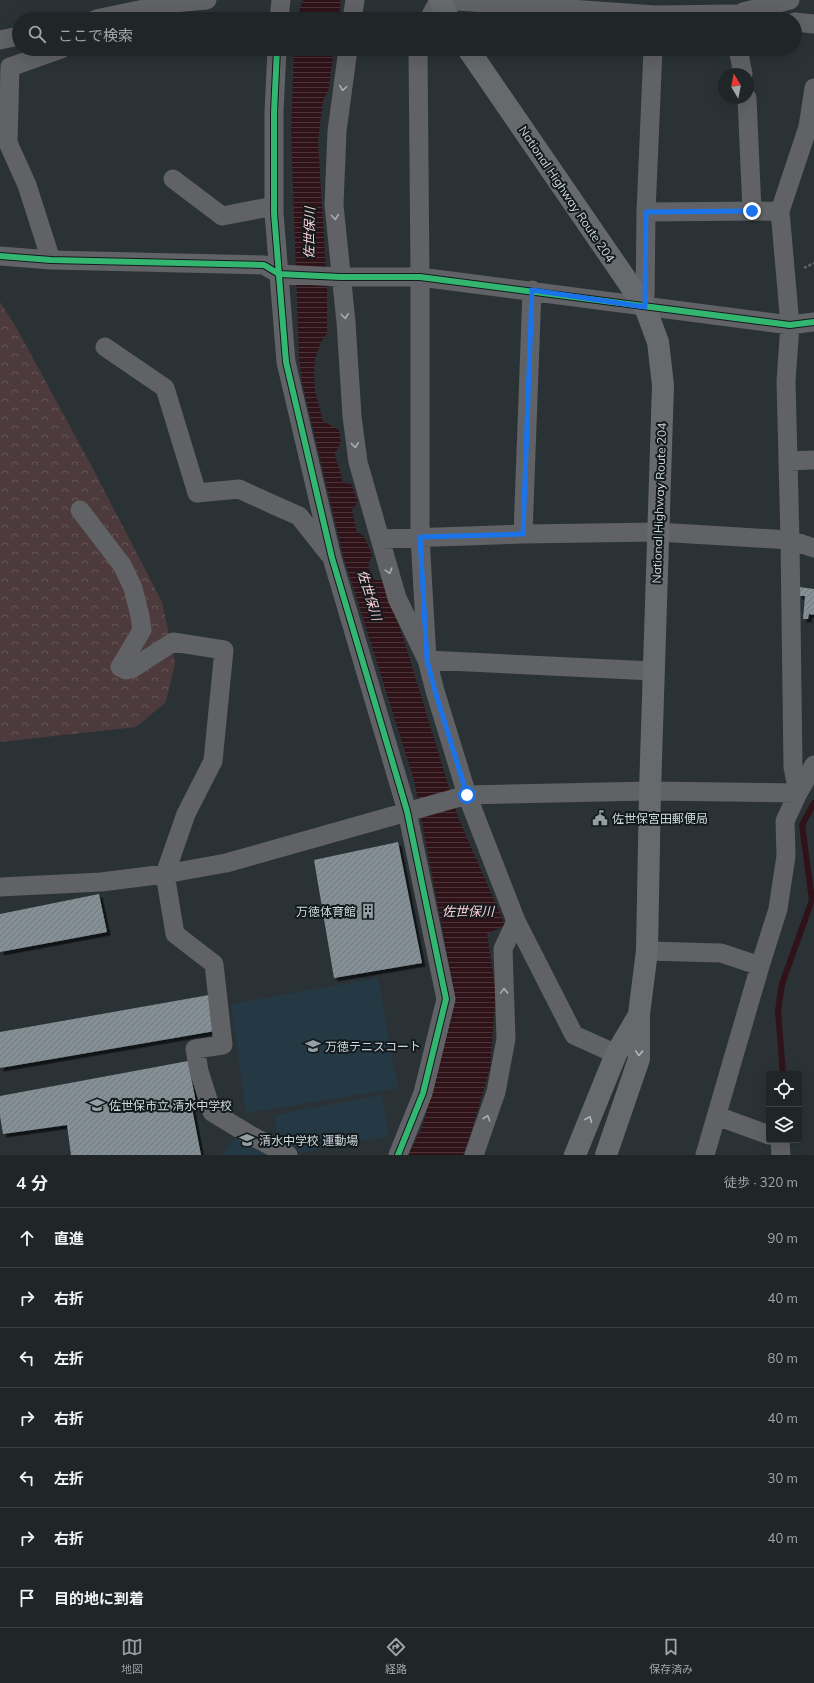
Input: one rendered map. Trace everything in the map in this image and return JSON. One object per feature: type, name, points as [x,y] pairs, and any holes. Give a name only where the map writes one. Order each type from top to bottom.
[{"type":"highway","points":[[439,0],[445,12]]},
{"type":"highway","name":"National Highway Route 204","points":[[473,56],[645,307],[658,342],[663,385],[653,671],[647,951],[639,1014],[639,1059],[606,1155]]},
{"type":"highway","name":"National Highway Route 204","points":[[575,1155],[616,1054],[639,1014]]},
{"type":"street","points":[[143,12],[173,3],[207,0]]},
{"type":"street","points":[[280,12],[282,0]]},
{"type":"street","points":[[353,12],[354,0]]},
{"type":"street","points":[[433,12],[439,0]]},
{"type":"street","points":[[443,0],[666,12]]},
{"type":"street","points":[[750,12],[790,0]]},
{"type":"street","points":[[802,23],[814,24]]},
{"type":"street","points":[[0,40],[12,37]]},
{"type":"street","points":[[41,56],[10,67],[8,143],[27,185],[51,260]]},
{"type":"street","points":[[277,56],[274,112],[274,206],[286,362],[332,558],[412,809],[446,999],[423,1093],[398,1155]]},
{"type":"street","points":[[347,56],[337,132],[334,205],[340,277],[346,322],[352,416],[358,462],[397,598],[427,660]]},
{"type":"street","points":[[418,56],[420,537],[427,660],[459,797],[516,922],[574,1035],[616,1054]]},
{"type":"street","points":[[645,307],[646,212],[653,56]]},
{"type":"street","points":[[739,56],[742,68]]},
{"type":"street","points":[[798,793],[793,767],[786,381],[790,325],[780,211],[808,127],[814,88]]},
{"type":"street","points":[[747,104],[752,211]]},
{"type":"street","points":[[173,179],[222,216],[274,206]]},
{"type":"street","points":[[646,212],[780,211]]},
{"type":"street","points":[[0,256],[51,260],[264,265],[279,274],[340,277],[420,277],[532,290],[645,307],[790,325],[814,322]]},
{"type":"street","points":[[523,534],[532,290]]},
{"type":"street","points":[[105,347],[165,388],[197,493],[239,490],[299,516],[332,558]]},
{"type":"street","points":[[788,461],[814,460]]},
{"type":"street","points":[[80,510],[122,565],[133,588],[142,630],[120,667],[126,670],[133,668],[173,642],[224,650],[213,761],[186,814],[165,874],[175,934],[214,964],[223,1045],[195,1049],[212,1112],[250,1135],[288,1155]]},
{"type":"street","points":[[380,539],[523,534],[658,532],[790,540],[814,548]]},
{"type":"street","points":[[427,660],[653,671]]},
{"type":"street","points":[[705,1155],[778,909],[786,856],[785,821],[798,793],[814,765]]},
{"type":"street","points":[[0,887],[101,882],[165,874],[226,863],[412,809],[459,797],[650,791],[798,793]]},
{"type":"street","points":[[474,1155],[496,1092],[506,1039],[502,949],[516,922]]},
{"type":"street","points":[[647,951],[721,953],[760,966]]},
{"type":"street","points":[[717,1116],[766,1134]]},
{"type":"street","points":[[780,1143],[781,1155]]},
{"type":"shaded area","name":"万徳テニスコート","points":[[378,978],[398,1088],[246,1113],[231,1004]]},
{"type":"shaded area","points":[[382,1095],[389,1136],[300,1153],[279,1144],[274,1115]]},
{"type":"shaded area","name":"清水中学校 運動場","points":[[242,1130],[282,1155],[222,1155]]},
{"type":"green space","points":[[0,302],[15,325],[92,467],[162,602],[175,663],[166,702],[136,727],[0,742]]},
{"type":"water","points":[[303,0],[341,0],[340,12],[299,12]]},
{"type":"water","name":"佐世保川","points":[[294,56],[333,56],[329,88],[323,101],[318,142],[327,284],[327,333],[321,342],[315,359],[315,390],[323,421],[339,430],[341,442],[335,454],[343,483],[351,484],[358,502],[352,510],[357,532],[364,536],[372,555],[368,567],[375,580],[382,580],[404,640],[458,817],[505,925],[487,934],[496,992],[490,1069],[463,1155],[408,1155],[422,1127],[439,1069],[455,997],[414,780],[343,555],[303,387],[299,359],[291,131]]},
{"type":"building","points":[[799,587],[814,589],[814,615],[809,614],[808,619],[803,619],[805,596],[799,596]]},
{"type":"building","name":"万徳体育館","points":[[398,842],[422,963],[334,978],[314,860]]},
{"type":"building","points":[[99,894],[107,932],[0,952],[0,914]]},
{"type":"building","points":[[209,995],[215,1031],[0,1068],[0,1032]]},
{"type":"building","name":"佐世保市立 清水中学校","points":[[188,1061],[196,1103],[191,1103],[201,1155],[71,1155],[67,1125],[3,1134],[0,1116],[0,1096]]},
{"type":"waterway","points":[[783,1071],[778,1011],[782,984],[812,900],[802,825],[814,803]]},
{"type":"cycle path","points":[[277,56],[274,112],[274,213],[286,362],[332,558],[407,811],[446,999],[423,1093],[398,1155]]},
{"type":"cycle path","points":[[0,256],[51,260],[264,265],[279,274],[341,277],[420,277],[790,325],[814,322]]},
{"type":"place","name":"佐世保宮田郵便局","points":[[600,818]]},
{"type":"place","name":"万徳体育館","points":[[368,911]]},
{"type":"place","name":"万徳テニスコート","points":[[313,1046]]},
{"type":"place","name":"佐世保市立 清水中学校","points":[[97,1105]]},
{"type":"place","name":"清水中学校 運動場","points":[[247,1140]]},
{"type":"route","points":[[467,795],[427,660],[420,537],[523,534],[532,290],[645,307],[646,212],[752,211]]}]
